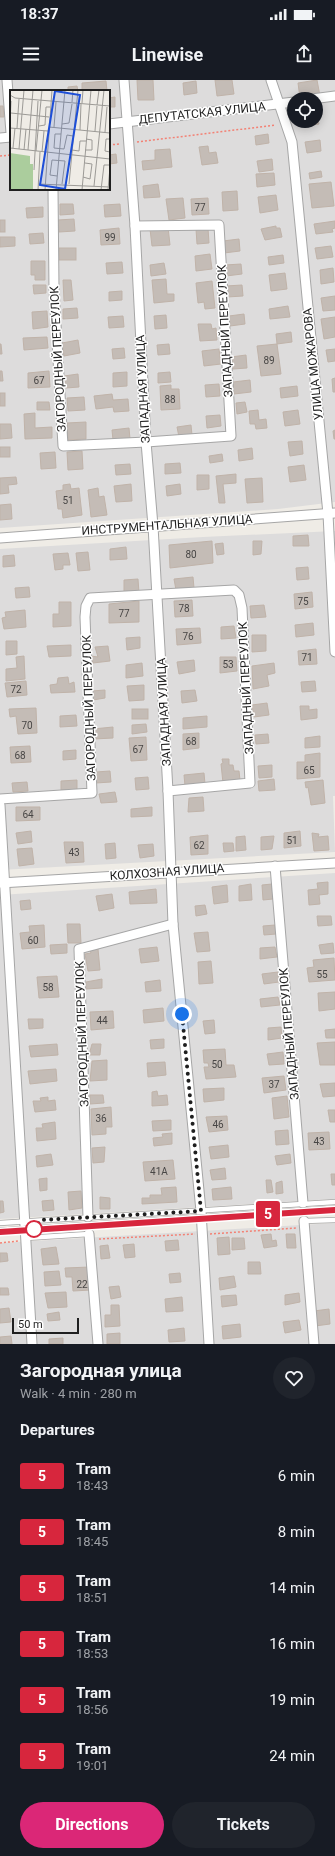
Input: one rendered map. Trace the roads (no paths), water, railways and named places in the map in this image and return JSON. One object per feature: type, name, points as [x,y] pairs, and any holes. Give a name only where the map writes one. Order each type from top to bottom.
[{"type":"street","points":[[7,80],[10,120]]},
{"type":"street","name":"ЗАПАДНАЯ УЛИЦА","points":[[124,80],[135,226],[146,442],[157,593],[168,791],[173,924],[201,1211],[209,1344]]},
{"type":"street","name":"УЛИЦА МОЖАРОВА","points":[[271,80],[292,142],[332,513],[335,652]]},
{"type":"street","points":[[323,98],[335,96]]},
{"type":"street","name":"ДЕПУТАТСКАЯ УЛИЦА","points":[[110,124],[287,103]]},
{"type":"street","points":[[0,138],[10,137]]},
{"type":"street","name":"ЗАГОРОДНЫЙ ПЕРЕУЛОК","points":[[53,190],[54,289],[64,446],[146,442]]},
{"type":"street","name":"ЗАПАДНЫЙ ПЕРЕУЛОК","points":[[135,226],[219,225],[231,436],[146,442]]},
{"type":"street","name":"ИНСТРУМЕНТАЛЬНАЯ УЛИЦА","points":[[0,538],[332,513]]},
{"type":"street","name":"ЗАПАДНЫЙ ПЕРЕУЛОК","points":[[157,593],[234,590],[239,595],[242,608],[250,783],[168,791]]},
{"type":"street","name":"ЗАГОРОДНЫЙ ПЕРЕУЛОК","points":[[0,799],[92,793],[85,617],[86,606],[90,598],[157,593]]},
{"type":"street","points":[[0,805],[2,883],[32,1344]]},
{"type":"street","name":"КОЛХОЗНАЯ УЛИЦА","points":[[2,883],[335,863]]},
{"type":"street","name":"ЗАПАДНЫЙ ПЕРЕУЛОК","points":[[275,866],[303,1203]]},
{"type":"street","name":"ЗАГОРОДНЫЙ ПЕРЕУЛОК","points":[[88,1217],[79,949],[173,924]]},
{"type":"street","points":[[304,1221],[314,1344]]},
{"type":"street","points":[[89,1234],[98,1344]]},
{"type":"lane","points":[[0,1223],[335,1202]]},
{"type":"lane","points":[[304,1221],[335,1220]]},
{"type":"lane","points":[[26,1238],[89,1234]]},
{"type":"tram line","points":[[0,1228],[335,1206]]},
{"type":"tram line","name":"5","points":[[0,1232],[335,1210]]}]
